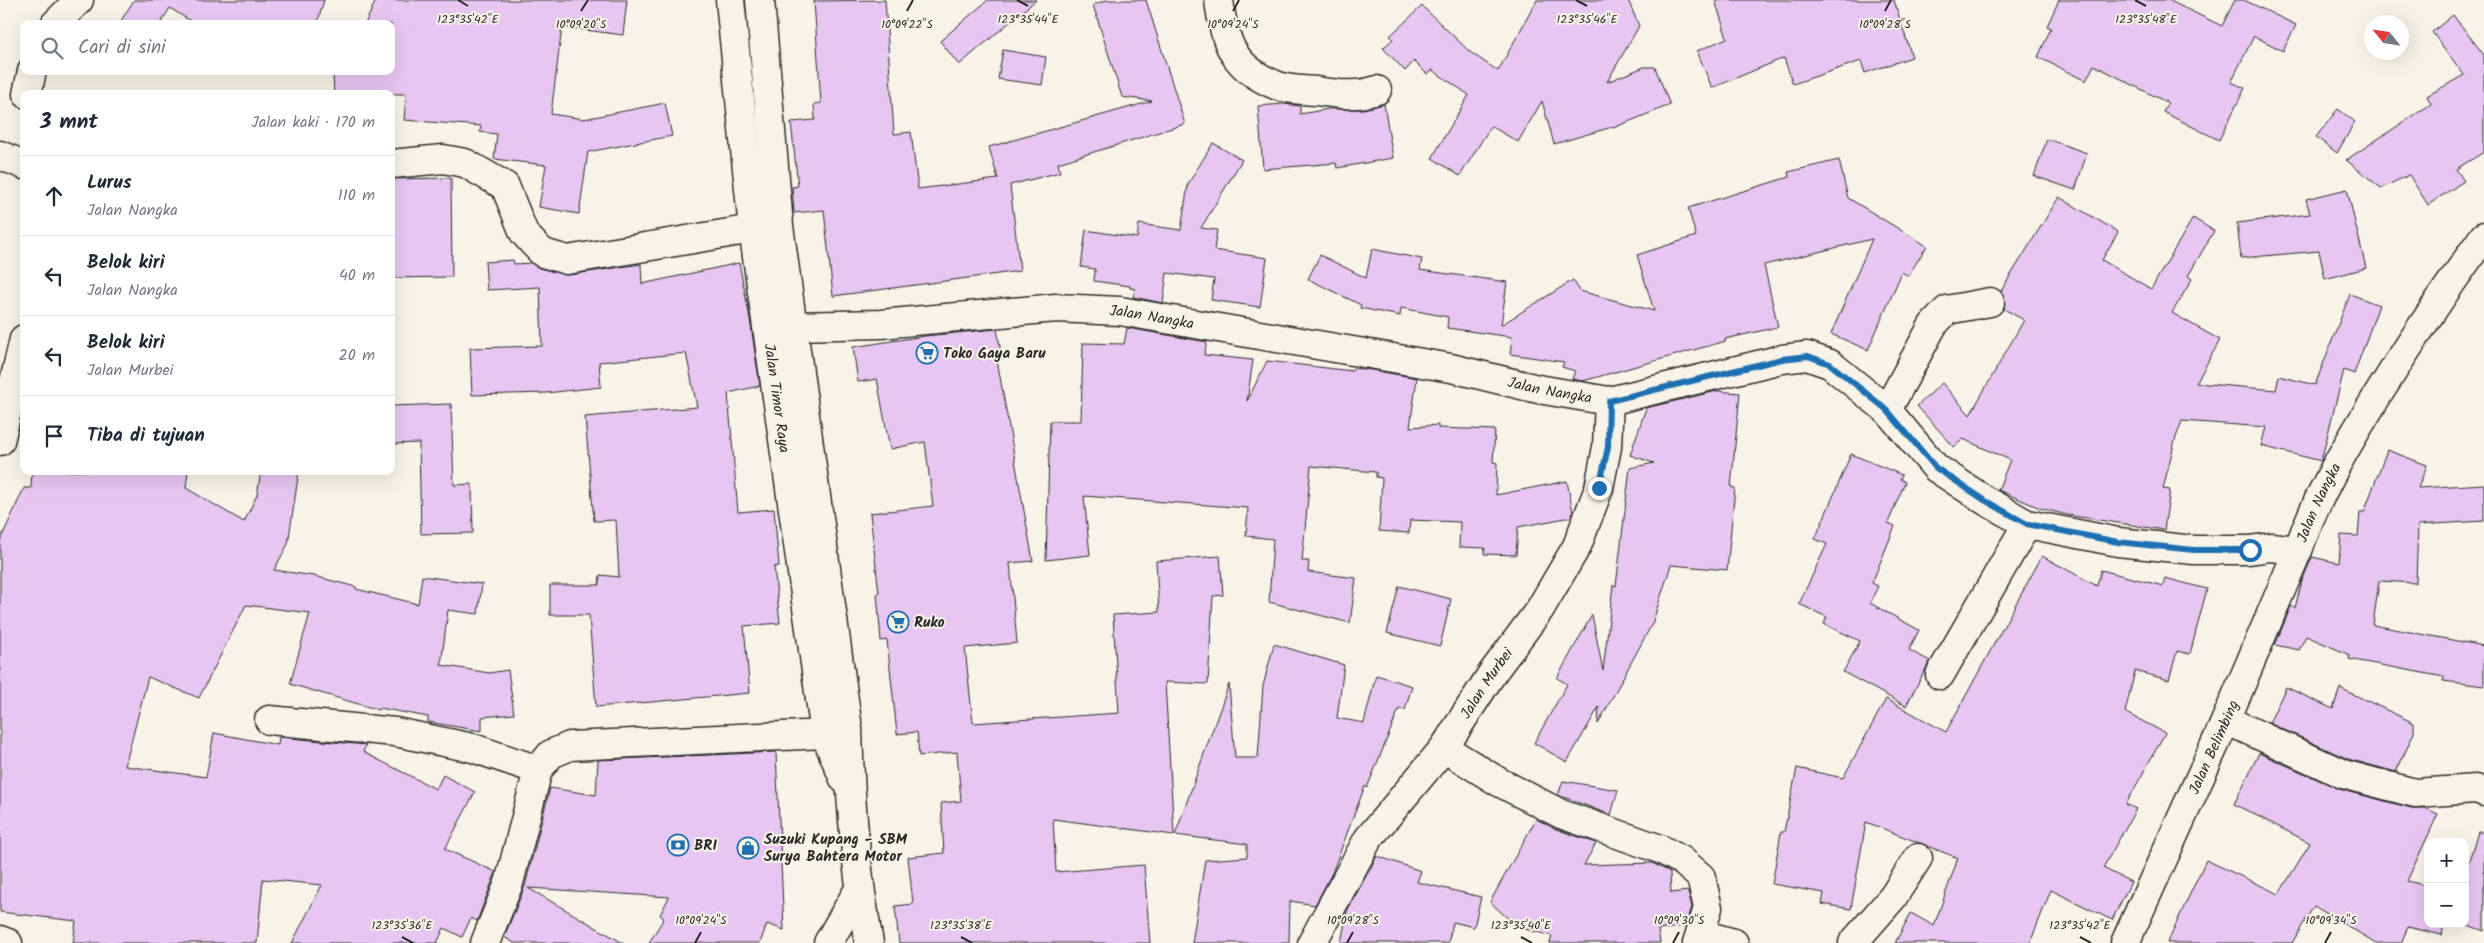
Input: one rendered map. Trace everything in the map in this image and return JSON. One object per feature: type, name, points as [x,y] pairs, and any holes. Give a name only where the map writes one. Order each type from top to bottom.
[{"type":"main road","points":[[59,20],[79,0]]},
{"type":"main road","name":"Jalan Timor Raya","points":[[730,0],[753,229],[825,734],[850,792]]},
{"type":"main road","name":"Jalan Timor Raya","points":[[760,0],[779,226],[848,729],[850,792],[859,889],[869,943]]},
{"type":"main road","points":[[1219,0],[1222,28],[1230,49],[1240,63],[1256,75],[1279,86],[1348,95],[1364,94],[1376,90]]},
{"type":"main road","points":[[28,90],[31,75]]},
{"type":"main road","points":[[0,155],[20,163]]},
{"type":"main road","points":[[395,164],[443,159],[465,163],[505,186],[524,233],[533,244],[543,253],[567,260],[753,229]]},
{"type":"main road","name":"Jalan Nangka","points":[[793,326],[881,324],[1056,308],[1120,311],[1451,368],[1538,389],[1609,401],[1782,359],[1808,356],[1830,364],[1887,410],[1936,468],[1986,501],[2027,524],[2118,542],[2194,550],[2250,550],[2271,547],[2298,550],[2312,509],[2335,466],[2422,323],[2484,236]]},
{"type":"main road","points":[[1887,410],[1933,325],[1947,310],[1990,302]]},
{"type":"main road","points":[[0,440],[15,342]]},
{"type":"main road","name":"Jalan Murbei","points":[[1312,943],[1368,839],[1444,748],[1493,672],[1540,609],[1577,546],[1599,488],[1608,447],[1609,401]]},
{"type":"main road","points":[[1940,675],[2027,524]]},
{"type":"main road","name":"Jalan Belimbing","points":[[2124,943],[2226,720],[2298,550]]},
{"type":"main road","points":[[269,720],[395,732],[473,748],[538,770]]},
{"type":"main road","points":[[2226,720],[2343,774],[2416,793],[2476,789],[2484,792]]},
{"type":"main road","points":[[485,943],[509,883],[538,770],[550,754],[570,746],[825,734]]},
{"type":"main road","points":[[1444,748],[1499,782],[1561,814],[1660,849],[1680,860],[1701,877],[1708,908],[1699,938],[1734,943]]},
{"type":"main road","points":[[1853,943],[1893,897],[1918,858]]},
{"type":"main road","points":[[828,943],[859,889]]},
{"type":"main road","points":[[0,940],[8,943]]},
{"type":"building","points":[[134,0],[324,0],[318,20],[189,20],[170,8],[162,20],[122,20]]},
{"type":"building","points":[[376,0],[627,0],[623,35],[562,27],[551,114],[584,119],[665,103],[672,136],[588,152],[579,214],[539,207],[546,165],[494,159],[497,134],[480,132],[481,126],[404,120],[406,94],[395,94],[395,90],[334,90],[333,75],[395,75],[395,20],[367,20]]},
{"type":"building","points":[[885,0],[894,134],[911,132],[918,189],[998,179],[989,147],[1152,101],[1122,97],[1093,5],[1107,0],[1146,0],[1185,124],[1058,163],[1060,172],[1010,185],[1020,271],[833,296],[824,210],[794,213],[792,187],[798,186],[791,122],[815,120],[814,104],[821,103],[814,1]]},
{"type":"building","points":[[988,0],[1036,0],[959,65],[940,41]]},
{"type":"building","points":[[1537,0],[1628,0],[1639,26],[1607,82],[1644,67],[1655,67],[1670,105],[1613,128],[1554,144],[1542,101],[1518,142],[1491,126],[1460,176],[1432,158],[1469,95],[1432,70],[1427,74],[1414,61],[1405,71],[1383,48],[1393,39],[1390,36],[1422,6],[1470,52],[1498,71]]},
{"type":"building","points":[[1715,0],[1894,0],[1912,57],[1865,73],[1861,61],[1793,84],[1784,58],[1712,88],[1697,51],[1727,38]]},
{"type":"building","points":[[2059,0],[2168,0],[2222,26],[2235,0],[2244,0],[2296,25],[2283,51],[2254,36],[2231,82],[2245,88],[2219,140],[2163,112],[2168,103],[2094,65],[2086,81],[2038,57],[2051,28],[2047,26]]},
{"type":"building","points":[[2453,15],[2484,55],[2484,152],[2456,169],[2464,181],[2428,205],[2409,175],[2381,188],[2346,160],[2431,104],[2427,96],[2464,75],[2432,32]]},
{"type":"building","points":[[1003,50],[1046,57],[1042,85],[998,79]]},
{"type":"building","points":[[1284,104],[1300,106],[1300,114],[1329,109],[1363,109],[1384,104],[1393,158],[1337,168],[1336,163],[1263,169],[1258,106]]},
{"type":"building","points":[[2338,109],[2355,122],[2337,153],[2316,137]]},
{"type":"building","points":[[2047,139],[2087,153],[2075,190],[2034,176]]},
{"type":"building","points":[[1213,143],[1242,160],[1201,228],[1217,230],[1214,250],[1267,258],[1260,307],[1211,300],[1214,279],[1167,273],[1163,303],[1133,297],[1135,289],[1130,288],[1130,286],[1094,281],[1095,269],[1081,267],[1086,230],[1137,238],[1139,224],[1181,230],[1188,184]]},
{"type":"building","points":[[1839,160],[1848,198],[1927,246],[1908,276],[1902,272],[1868,350],[1831,334],[1872,239],[1764,265],[1778,327],[1725,339],[1726,341],[1583,381],[1572,379],[1575,371],[1562,367],[1564,362],[1510,354],[1512,337],[1447,328],[1448,317],[1401,308],[1400,316],[1360,308],[1361,305],[1308,279],[1320,255],[1366,278],[1372,249],[1422,259],[1420,270],[1507,282],[1501,325],[1573,280],[1580,291],[1654,311],[1637,255],[1696,236],[1688,208],[1789,177],[1788,172]]},
{"type":"building","points":[[451,178],[452,277],[395,278],[395,179]]},
{"type":"building","points":[[2347,189],[2366,268],[2325,279],[2319,251],[2241,258],[2237,223],[2310,214],[2306,199]]},
{"type":"building","points":[[2059,197],[2118,232],[2102,260],[2151,289],[2193,218],[2214,231],[2188,276],[2192,279],[2172,313],[2220,340],[2196,383],[2276,390],[2279,376],[2315,385],[2350,294],[2379,305],[2354,374],[2344,370],[2321,461],[2261,446],[2266,427],[2182,421],[2175,440],[2163,489],[2170,490],[2164,530],[2067,515],[2040,508],[1998,490],[2010,460],[1963,439],[1954,447],[1917,406],[1942,383],[1970,415],[2024,320],[2004,309],[2005,300],[2001,291]]},
{"type":"building","points":[[513,260],[514,264],[531,263],[539,268],[569,275],[641,264],[642,284],[739,263],[760,386],[728,393],[738,512],[774,509],[779,566],[774,567],[780,623],[744,626],[750,693],[596,707],[589,615],[550,615],[550,585],[599,585],[600,575],[619,577],[616,520],[594,521],[585,417],[697,407],[686,353],[599,362],[601,387],[546,393],[472,395],[470,348],[542,346],[540,287],[487,290],[485,262]]},
{"type":"building","points":[[1127,328],[1207,342],[1204,355],[1253,360],[1247,401],[1267,361],[1352,371],[1353,368],[1371,370],[1417,378],[1410,427],[1438,425],[1438,428],[1495,430],[1493,462],[1497,463],[1496,495],[1567,481],[1573,512],[1571,517],[1518,527],[1516,555],[1484,554],[1485,548],[1459,547],[1460,522],[1410,520],[1409,533],[1379,531],[1382,478],[1376,477],[1376,472],[1311,466],[1302,561],[1309,561],[1308,572],[1356,578],[1350,623],[1269,602],[1273,539],[1246,536],[1248,508],[1084,496],[1090,555],[1046,560],[1050,421],[1081,421],[1083,343],[1124,344]]},
{"type":"building","points":[[997,329],[1002,359],[997,360],[1033,561],[1010,563],[1017,643],[965,648],[973,723],[1119,713],[1113,615],[1159,612],[1156,561],[1220,556],[1223,595],[1213,596],[1208,684],[1165,682],[1174,835],[1053,819],[1056,872],[1144,865],[1150,943],[899,943],[895,906],[913,904],[908,857],[944,853],[941,803],[961,801],[957,752],[919,756],[917,732],[897,734],[887,640],[881,641],[877,594],[879,594],[870,513],[933,506],[925,442],[890,449],[877,379],[858,382],[853,347],[925,336]]},
{"type":"building","points":[[1717,391],[1740,393],[1731,487],[1735,488],[1727,570],[1671,565],[1652,624],[1598,724],[1599,707],[1567,762],[1534,743],[1567,684],[1557,678],[1592,615],[1603,671],[1613,585],[1616,586],[1630,468],[1654,463],[1630,455],[1646,408]]},
{"type":"building","points":[[451,404],[454,485],[472,484],[473,533],[421,534],[419,443],[395,444],[395,406]]},
{"type":"building","points":[[2387,450],[2427,465],[2418,488],[2484,484],[2484,521],[2418,525],[2416,583],[2379,581],[2373,625],[2484,646],[2484,686],[2443,681],[2444,677],[2349,659],[2350,655],[2306,636],[2299,650],[2275,645],[2291,606],[2295,608],[2302,581],[2312,557],[2339,563],[2341,535],[2358,536],[2360,512],[2364,512]]},
{"type":"building","points":[[1851,454],[1902,475],[1900,479],[1905,482],[1888,523],[1895,526],[1872,583],[1878,586],[1870,603],[1919,630],[1909,650],[1930,661],[1906,706],[1843,672],[1860,641],[1824,624],[1827,617],[1799,604],[1827,544],[1815,539]]},
{"type":"building","points":[[32,475],[188,475],[186,488],[244,522],[257,495],[260,475],[298,475],[288,544],[274,570],[314,576],[356,587],[356,589],[418,604],[422,576],[482,584],[478,614],[448,610],[441,665],[489,673],[508,670],[514,714],[482,717],[482,731],[428,722],[428,717],[380,708],[379,710],[290,684],[310,613],[246,605],[199,698],[148,677],[125,766],[206,777],[214,733],[278,745],[279,737],[366,745],[363,752],[436,789],[443,775],[475,792],[445,849],[496,872],[477,921],[471,918],[462,937],[444,928],[437,943],[292,943],[322,885],[263,879],[257,943],[73,943],[76,921],[0,912],[0,541],[24,488],[31,488]]},
{"type":"building","points":[[2042,556],[2097,586],[2101,570],[2163,586],[2165,578],[2207,589],[2190,654],[2177,651],[2169,680],[2135,671],[2125,712],[2165,733],[2126,804],[2136,809],[2103,868],[2131,882],[2112,920],[2051,890],[2030,943],[1895,943],[1911,913],[1934,926],[1958,858],[1866,822],[1851,909],[1822,904],[1824,893],[1772,884],[1781,832],[1784,832],[1797,768],[1843,778],[1886,699],[1946,732]]},
{"type":"building","points":[[1399,586],[1451,599],[1440,646],[1387,633]]},
{"type":"building","points":[[1274,644],[1344,665],[1337,718],[1364,723],[1376,675],[1412,686],[1405,710],[1399,709],[1367,788],[1365,786],[1332,873],[1315,905],[1290,901],[1289,943],[1192,943],[1205,860],[1247,857],[1247,844],[1175,835],[1229,684],[1235,758],[1258,758],[1263,686]]},
{"type":"building","points":[[2286,687],[2333,709],[2340,688],[2414,723],[2414,733],[2396,772],[2348,759],[2269,723]]},
{"type":"building","name":"BRI","points":[[776,752],[784,930],[767,924],[760,943],[649,943],[664,918],[660,915],[669,897],[528,888],[623,943],[514,943],[504,937],[525,886],[550,788],[596,795],[598,760]]},
{"type":"building","points":[[2259,753],[2339,789],[2411,808],[2425,808],[2438,814],[2427,838],[2424,838],[2424,844],[2407,881],[2424,885],[2424,928],[2443,928],[2442,935],[2408,927],[2401,943],[2376,943],[2314,906],[2292,943],[2167,943],[2206,860],[2279,894],[2310,843],[2234,804]]},
{"type":"building","points":[[1563,781],[1618,790],[1611,815],[1558,795]]},
{"type":"building","points":[[1536,819],[1556,829],[1596,843],[1584,865],[1652,863],[1670,872],[1671,893],[1688,891],[1692,907],[1686,926],[1658,930],[1660,943],[1550,943],[1552,936],[1517,927],[1490,902]]},
{"type":"building","points":[[2478,832],[2484,832],[2484,931],[2469,925],[2469,860]]},
{"type":"building","points":[[1377,856],[1421,871],[1417,882],[1481,897],[1474,927],[1453,922],[1448,943],[1341,943],[1347,911]]},
{"type":"place","name":"Toko Gaya Baru","points":[[927,353]]},
{"type":"place","name":"Ruko","points":[[898,622]]},
{"type":"place","name":"BRI","points":[[678,845]]},
{"type":"place","name":"Suzuki Kupang - SBM Surya Bahtera Motor","points":[[748,848]]},
{"type":"route","points":[[1599,488],[1608,447],[1609,401],[1782,359],[1808,356],[1821,359],[1830,364],[1887,410],[1936,468],[1986,501],[2027,524],[2118,542],[2194,550],[2250,550]]}]
